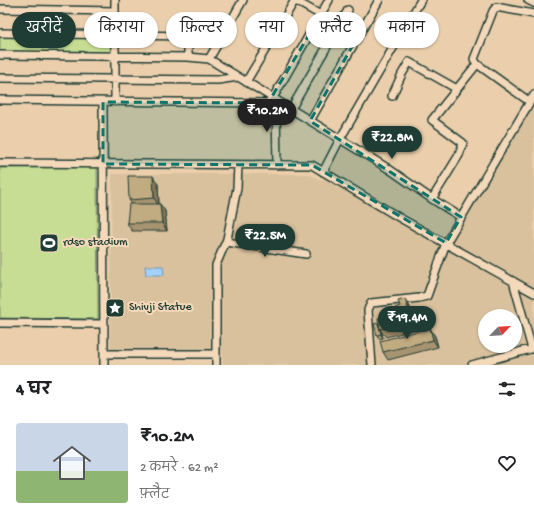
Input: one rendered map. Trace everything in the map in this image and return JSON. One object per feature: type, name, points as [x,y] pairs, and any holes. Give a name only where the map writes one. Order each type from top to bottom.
[{"type":"street","points":[[0,9],[115,11],[115,0]]},
{"type":"street","points":[[209,59],[244,0]]},
{"type":"street","points":[[246,82],[294,0],[316,12]]},
{"type":"street","points":[[323,12],[329,0]]},
{"type":"street","points":[[366,22],[379,0]]},
{"type":"street","points":[[323,172],[340,139],[421,0]]},
{"type":"street","points":[[528,0],[534,3]]},
{"type":"street","points":[[372,365],[368,310],[371,303],[427,296],[446,243],[532,98],[477,64],[474,59],[493,11],[496,7],[534,14]]},
{"type":"street","points":[[0,33],[84,34]]},
{"type":"street","points":[[158,36],[188,36],[188,57]]},
{"type":"street","points":[[0,100],[268,103],[273,98],[306,41]]},
{"type":"street","points":[[114,48],[115,102]]},
{"type":"street","points":[[291,109],[326,48]]},
{"type":"street","points":[[310,121],[351,48]]},
{"type":"street","points":[[0,55],[188,57],[209,59],[389,169],[461,217]]},
{"type":"street","points":[[392,96],[409,62],[457,89]]},
{"type":"street","points":[[432,199],[459,155],[464,143],[432,120],[477,64]]},
{"type":"street","points":[[0,78],[218,80],[238,77]]},
{"type":"street","points":[[273,98],[276,107],[278,165]]},
{"type":"street","points":[[103,102],[104,365]]},
{"type":"street","points":[[0,163],[312,165],[534,293]]},
{"type":"street","points":[[216,365],[216,265],[226,242],[237,188],[238,165]]},
{"type":"street","points":[[226,242],[306,254]]},
{"type":"street","points":[[472,365],[533,349],[513,281]]},
{"type":"street","points":[[0,323],[104,324]]},
{"type":"street","points":[[104,354],[216,354]]},
{"type":"highlighted area","points":[[321,15],[358,36],[310,121],[461,217],[446,243],[312,165],[103,164],[103,102],[268,103]]},
{"type":"shaded area","points":[[534,103],[534,365],[223,365],[222,350],[110,349],[112,174],[308,174],[322,180],[348,140],[461,224]]},
{"type":"green space","points":[[0,36],[12,36],[12,48],[76,48],[76,37],[84,37],[84,48],[111,48],[110,54],[0,52]]},
{"type":"green space","name":"rdso stadium","points":[[97,167],[98,319],[0,318],[0,168]]},
{"type":"water","points":[[145,266],[163,266],[164,275],[146,275]]},
{"type":"building","points":[[128,176],[153,176],[154,198],[129,200]]},
{"type":"building","points":[[129,204],[160,204],[162,223],[127,223]]},
{"type":"building","points":[[405,299],[409,311],[397,314],[395,308],[400,306],[398,301]]},
{"type":"building","points":[[410,310],[413,321],[380,329],[378,318]]},
{"type":"building","points":[[378,323],[381,334],[377,335],[374,324]]},
{"type":"building","points":[[430,328],[433,340],[383,352],[380,341]]},
{"type":"place","name":"rdso stadium","points":[[49,243]]},
{"type":"place","name":"Shivji Statue","points":[[115,308]]}]
